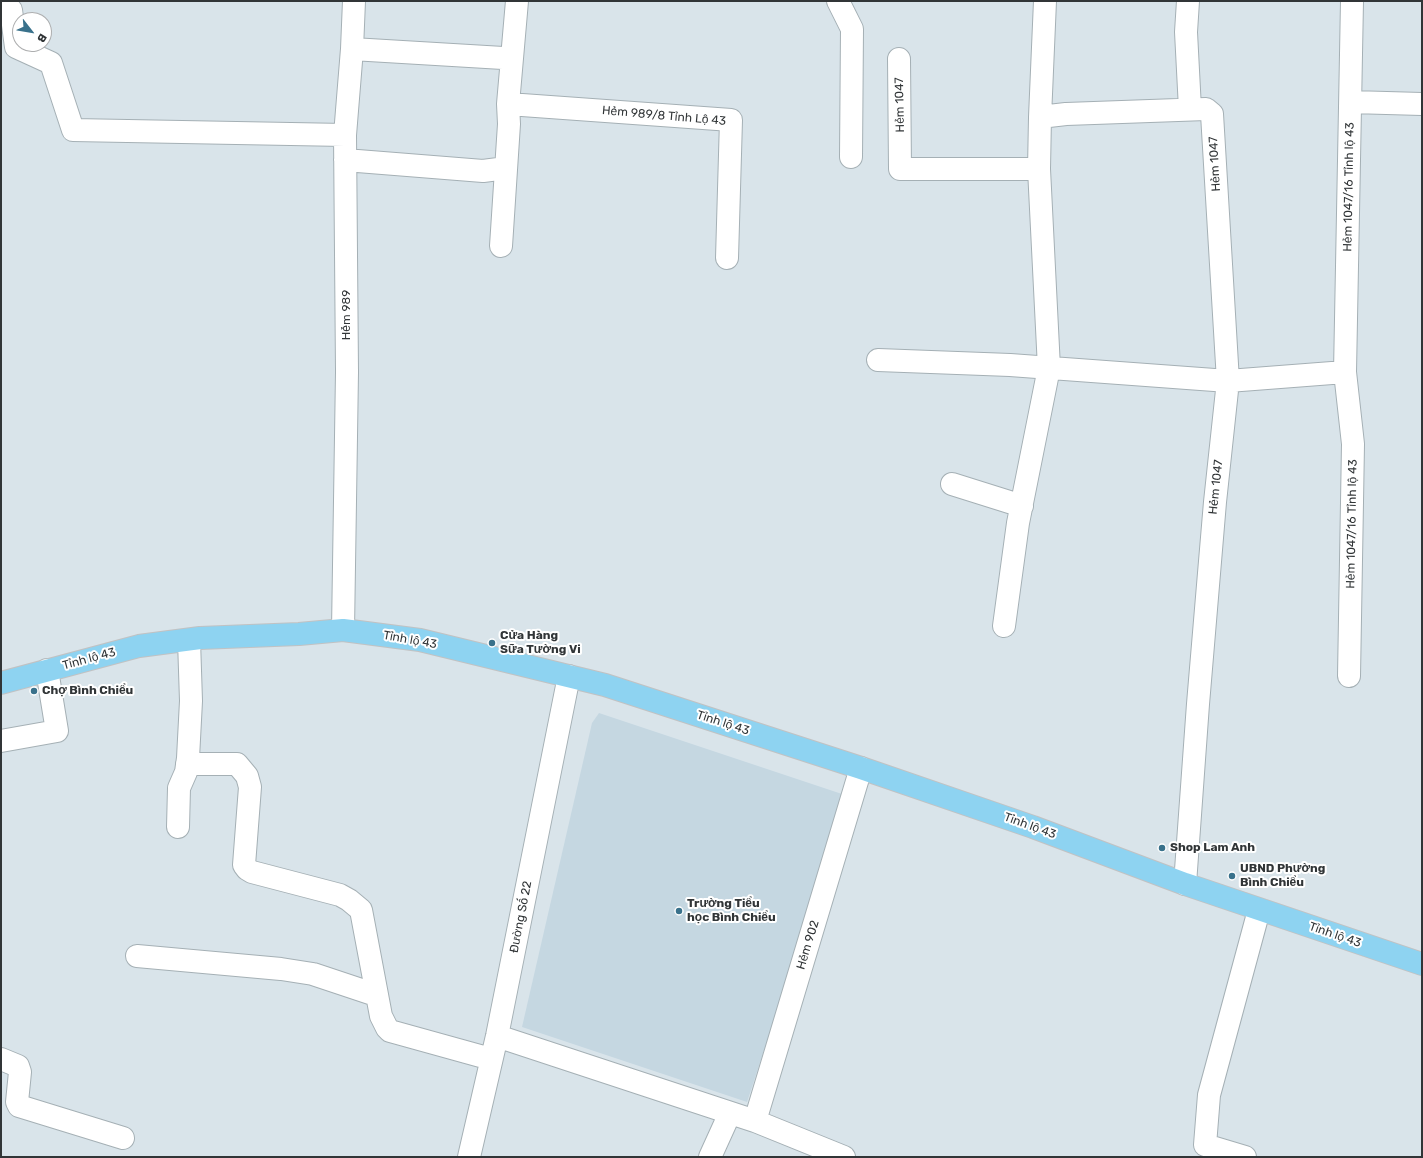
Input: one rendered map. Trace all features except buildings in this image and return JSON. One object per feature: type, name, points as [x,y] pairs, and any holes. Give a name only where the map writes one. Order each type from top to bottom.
[{"type":"main road","name":"Tỉnh lộ 43","points":[[1,683],[139,646],[189,640],[343,630],[420,640],[605,685],[860,768],[1033,827],[1185,884],[1422,964]]},
{"type":"street","name":"Hẻm 989","points":[[343,630],[347,372],[345,135],[352,49],[354,1]]},
{"type":"street","points":[[501,246],[509,124],[508,104],[517,1]]},
{"type":"street","points":[[838,1],[852,29],[851,157]]},
{"type":"street","points":[[1004,626],[1018,523],[1049,368],[1040,169],[1040,117],[1045,1]]},
{"type":"street","points":[[1188,1],[1186,32],[1190,110]]},
{"type":"street","name":"Hẻm 1047/16 Tỉnh lộ 43","points":[[1349,676],[1353,444],[1346,372],[1352,1]]},
{"type":"street","points":[[1,10],[11,10],[16,47],[51,64],[72,130],[345,135]]},
{"type":"street","points":[[352,49],[503,58],[509,61],[511,67]]},
{"type":"street","name":"Hẻm 1047","points":[[899,59],[900,169],[1040,169]]},
{"type":"street","points":[[1351,102],[1422,104]]},
{"type":"street","name":"Hẻm 989/8 Tỉnh Lộ 43","points":[[508,104],[732,120],[727,258]]},
{"type":"street","name":"Hẻm 1047","points":[[1040,117],[1066,114],[1206,109],[1212,114],[1228,381],[1212,533],[1185,884]]},
{"type":"street","points":[[345,160],[483,171],[506,168]]},
{"type":"street","points":[[878,360],[1010,365],[1228,381],[1346,372]]},
{"type":"street","points":[[952,484],[1022,506]]},
{"type":"street","points":[[178,827],[179,788],[186,772],[191,701],[189,640]]},
{"type":"street","points":[[1,741],[57,730],[47,670]]},
{"type":"street","name":"Đường Số 22","points":[[469,1157],[497,1036],[569,676]]},
{"type":"street","points":[[187,764],[237,764],[247,776],[250,787],[244,865],[247,869],[252,872],[340,894],[361,910],[381,1016],[390,1031],[491,1059]]},
{"type":"street","name":"Hẻm 902","points":[[755,1121],[860,768]]},
{"type":"street","points":[[1246,1157],[1205,1145],[1209,1095],[1259,910]]},
{"type":"street","points":[[137,956],[281,969],[313,974],[376,995]]},
{"type":"street","points":[[497,1036],[755,1121],[844,1157]]},
{"type":"street","points":[[1,1059],[18,1066],[20,1072],[17,1102],[19,1106],[123,1138]]},
{"type":"street","points":[[710,1157],[730,1113]]},
{"type":"shaded area","name":"Trường Tiểu học Bình Chiểu","points":[[599,713],[848,796],[747,1102],[522,1027],[592,723]]},
{"type":"place","name":"Cửa Hàng Sữa Tường Vi","points":[[492,643]]},
{"type":"place","name":"Chợ Bình Chiểu","points":[[34,691]]},
{"type":"place","name":"Shop Lam Anh","points":[[1162,848]]},
{"type":"place","name":"UBND Phường Bình Chiểu","points":[[1232,876]]},
{"type":"place","name":"Trường Tiểu học Bình Chiểu","points":[[679,911]]}]
